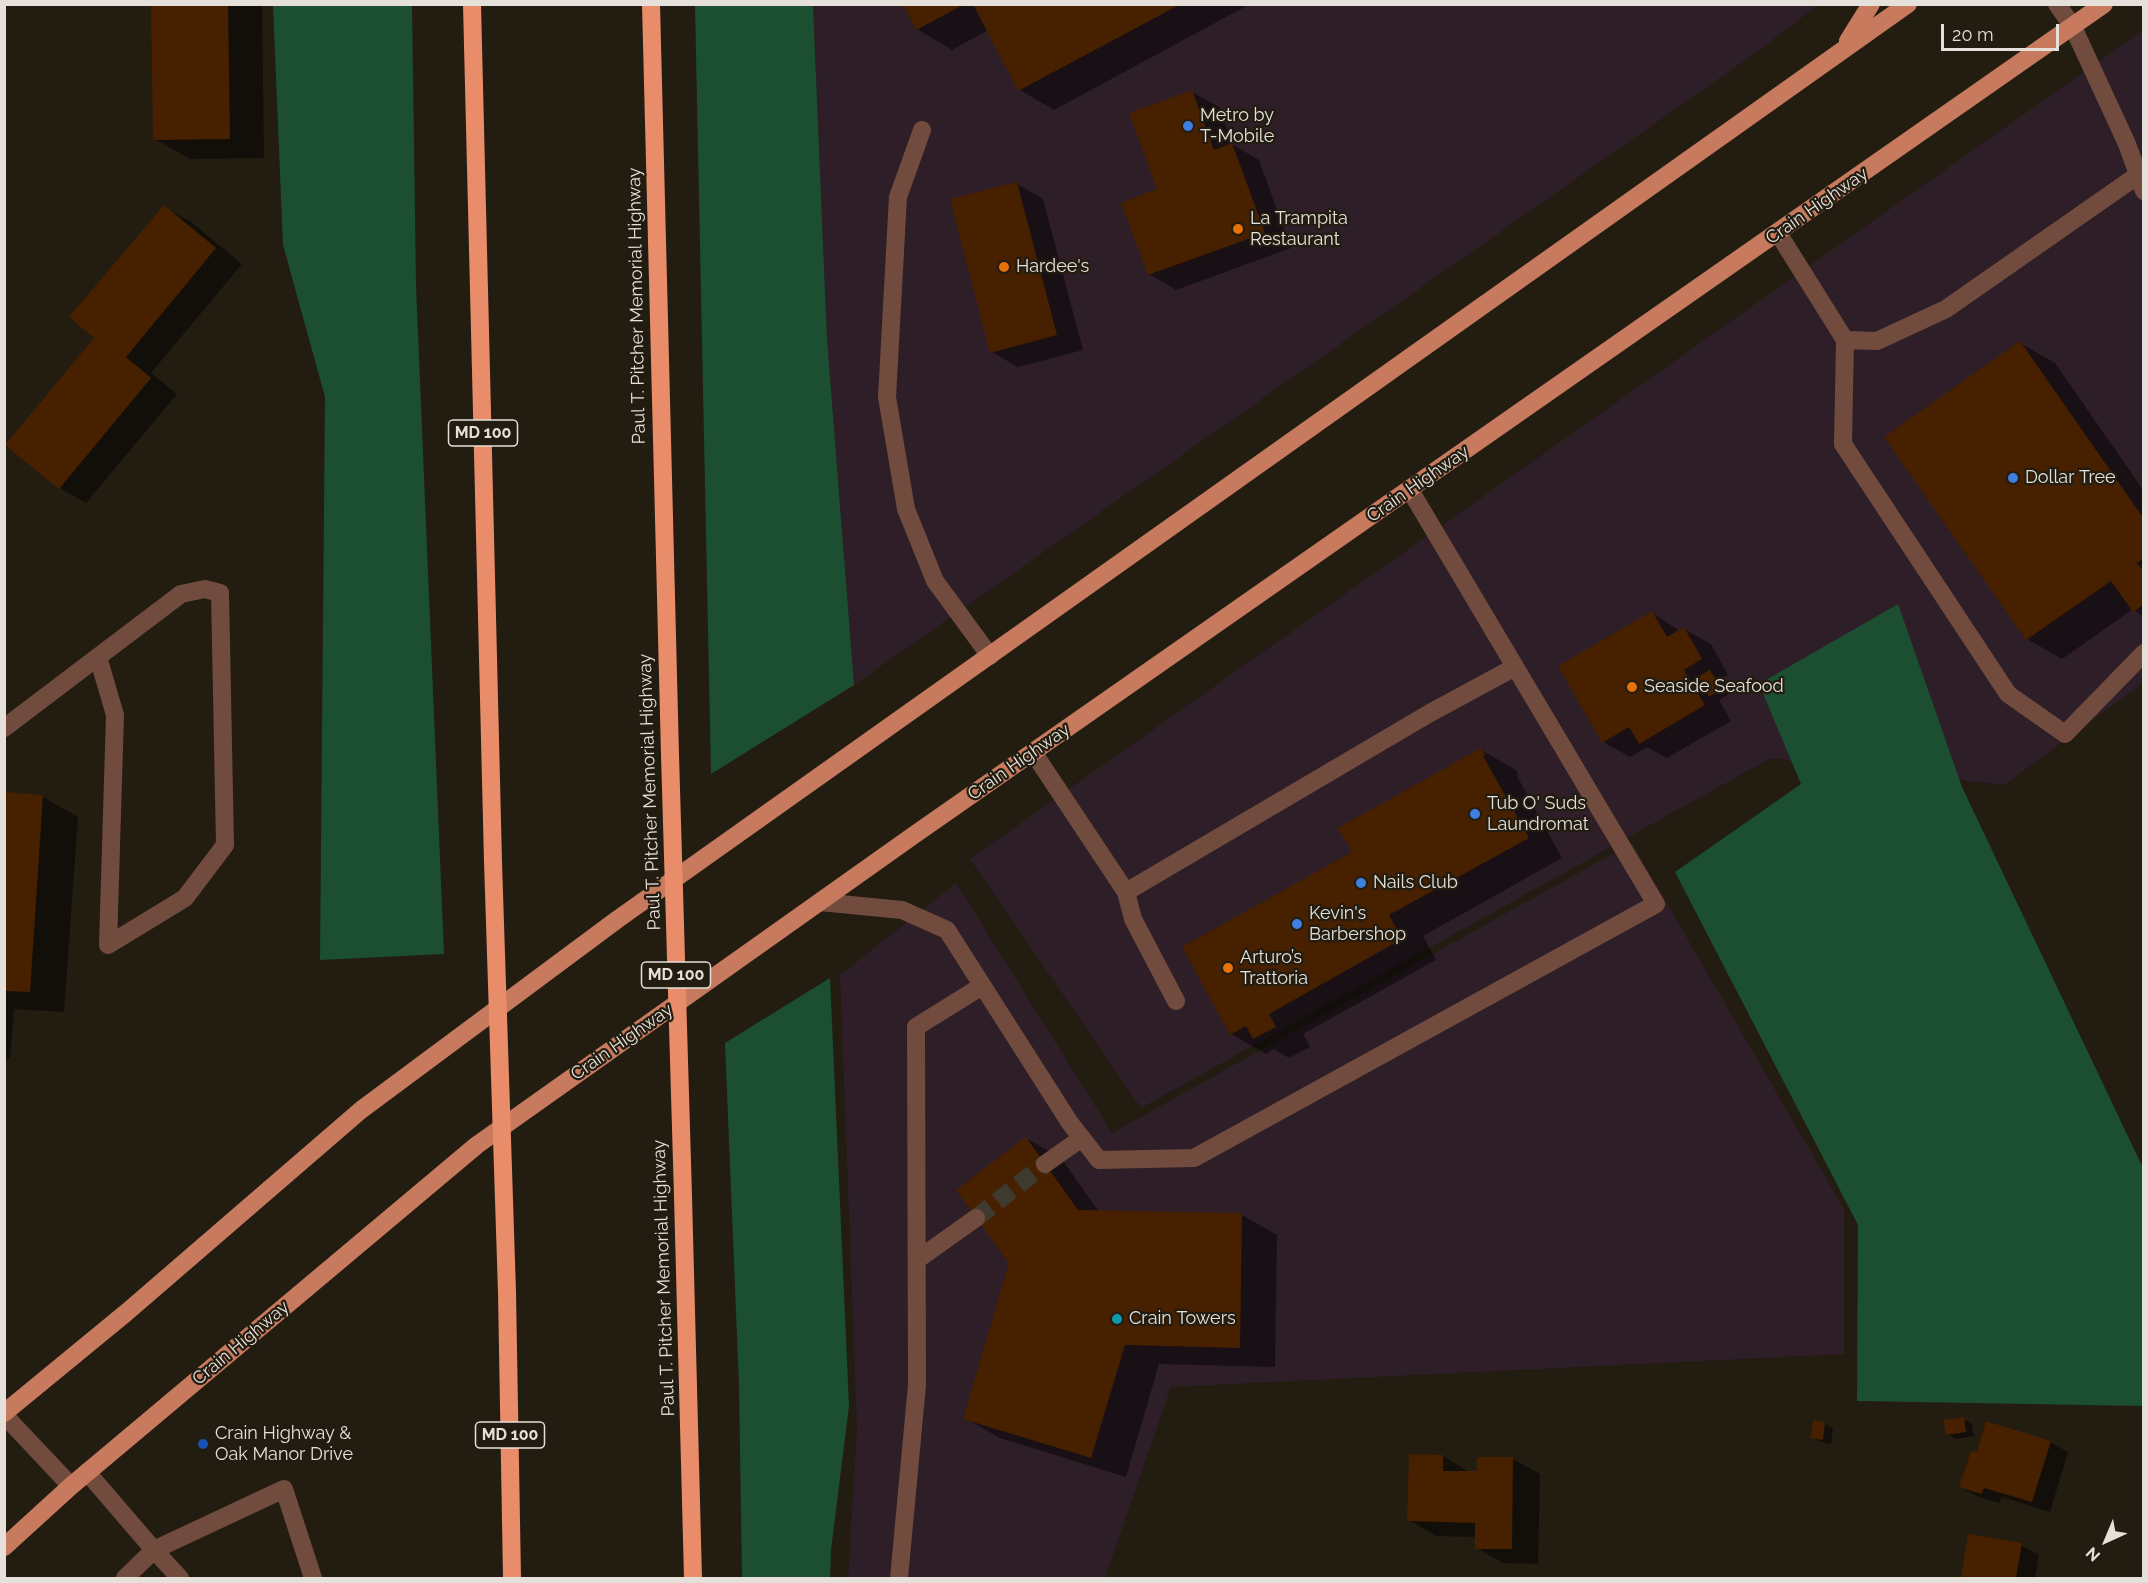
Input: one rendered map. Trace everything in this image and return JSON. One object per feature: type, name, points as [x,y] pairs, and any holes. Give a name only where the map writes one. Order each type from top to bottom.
[{"type":"highway","name":"MD 100","points":[[472,4],[493,862],[507,1292],[512,1578]]},
{"type":"highway","name":"Paul T. Pitcher Memorial Highway","points":[[651,4],[693,1578]]},
{"type":"main road","points":[[1839,53],[1871,4]]},
{"type":"main road","points":[[4,1414],[136,1305],[361,1110],[628,912],[1908,4]]},
{"type":"main road","name":"Crain Highway","points":[[4,1547],[87,1472],[477,1145],[1033,752],[2104,4]]},
{"type":"street","points":[[1845,340],[1877,341],[1946,309],[2141,183],[2127,144],[2073,27],[2057,4]]},
{"type":"street","points":[[922,130],[898,197],[887,397],[906,509],[935,581],[990,656]]},
{"type":"street","points":[[1778,233],[1845,340],[1843,444],[2008,694],[2065,734],[2144,653]]},
{"type":"street","points":[[820,902],[902,910],[947,930],[1070,1123],[1099,1160],[1194,1158],[1656,904],[1410,490]]},
{"type":"street","points":[[4,728],[181,594],[205,589],[220,593],[225,845],[185,898],[108,945],[115,715],[98,657]]},
{"type":"street","points":[[1126,892],[1430,713],[1515,667]]},
{"type":"street","points":[[1033,752],[1126,892],[1133,919],[1176,1001]]},
{"type":"street","points":[[898,1578],[917,1385],[916,1027],[982,986]]},
{"type":"street","points":[[1045,1164],[1082,1138]]},
{"type":"street","points":[[917,1260],[976,1218]]},
{"type":"street","points":[[4,1414],[71,1486]]},
{"type":"street","points":[[87,1472],[180,1578]]},
{"type":"street","points":[[125,1578],[154,1550],[284,1489],[313,1578]]},
{"type":"shaded area","points":[[813,5],[1818,5],[1754,54],[854,685],[827,339]]},
{"type":"shaded area","points":[[2143,30],[2143,683],[2004,785],[1771,758],[1141,1108],[970,859]]},
{"type":"shaded area","points":[[1632,843],[1844,1209],[1844,1354],[1171,1387],[1105,1578],[848,1578],[857,1427],[840,975],[956,883],[1112,1133]]},
{"type":"green space","points":[[273,5],[412,5],[416,286],[444,954],[320,960],[325,397],[283,245]]},
{"type":"green space","points":[[695,5],[813,5],[827,339],[854,685],[711,774]]},
{"type":"green space","points":[[1898,604],[1962,787],[2143,1168],[2143,1406],[1857,1401],[1858,1225],[1675,872],[1801,784],[1759,684]]},
{"type":"green space","points":[[830,978],[849,1406],[831,1550],[830,1578],[742,1578],[739,1385],[725,1043]]},
{"type":"building","points":[[903,4],[965,4],[916,30]]},
{"type":"building","points":[[973,4],[1181,4],[1018,91]]},
{"type":"building","points":[[151,5],[228,5],[230,139],[153,140]]},
{"type":"building","points":[[1192,90],[1214,150],[1232,143],[1265,233],[1148,275],[1121,203],[1157,189],[1129,113]]},
{"type":"building","name":"Hardee's","points":[[1017,182],[1057,335],[990,353],[950,199]]},
{"type":"building","points":[[164,205],[216,248],[126,357],[151,378],[59,489],[5,445],[94,338],[69,317]]},
{"type":"building","name":"Dollar Tree","points":[[2020,341],[2144,519],[2144,558],[2137,563],[2144,572],[2144,604],[2133,612],[2111,581],[2026,640],[1884,437]]},
{"type":"building","name":"Seaside Seafood","points":[[1652,611],[1667,637],[1684,627],[1702,659],[1684,670],[1705,705],[1639,744],[1629,727],[1602,743],[1558,666]]},
{"type":"building","points":[[1710,670],[1722,689],[1709,697],[1697,677]]},
{"type":"building","points":[[1481,748],[1485,755],[1483,756],[1529,838],[1389,915],[1402,939],[1269,1014],[1276,1027],[1253,1039],[1246,1026],[1230,1035],[1182,947],[1352,852],[1338,828]]},
{"type":"building","points":[[4,792],[43,795],[30,992],[4,991]]},
{"type":"building","name":"Crain Towers","points":[[1026,1137],[1078,1210],[1242,1213],[1240,1348],[1125,1345],[1091,1458],[963,1419],[1009,1263],[956,1190]]},
{"type":"building","points":[[1964,1417],[1966,1432],[1946,1435],[1943,1420]]},
{"type":"building","points":[[1813,1420],[1825,1422],[1823,1440],[1810,1438]]},
{"type":"building","points":[[1986,1421],[2051,1441],[2032,1502],[1984,1488],[1981,1494],[1959,1487],[1971,1451],[1977,1452]]},
{"type":"building","points":[[1409,1454],[1443,1455],[1443,1471],[1477,1471],[1477,1457],[1513,1457],[1512,1549],[1475,1549],[1475,1523],[1407,1521]]},
{"type":"building","points":[[1968,1534],[2022,1543],[2016,1578],[1961,1578]]},
{"type":"tunnel","points":[[976,1218],[1045,1164]]},
{"type":"place","name":"Metro by T-Mobile","points":[[1188,126]]},
{"type":"place","name":"La Trampita Restaurant","points":[[1238,229]]},
{"type":"place","name":"Hardee's","points":[[1004,267]]},
{"type":"place","name":"Dollar Tree","points":[[2013,478]]},
{"type":"place","name":"Seaside Seafood","points":[[1632,687]]},
{"type":"place","name":"Tub O' Suds Laundromat","points":[[1475,814]]},
{"type":"place","name":"Nails Club","points":[[1361,883]]},
{"type":"place","name":"Kevin's Barbershop","points":[[1297,924]]},
{"type":"place","name":"Arturo’s Trattoria","points":[[1228,968]]},
{"type":"place","name":"Crain Towers","points":[[1117,1319]]},
{"type":"place","name":"Crain Highway & Oak Manor Drive","points":[[203,1444]]}]
